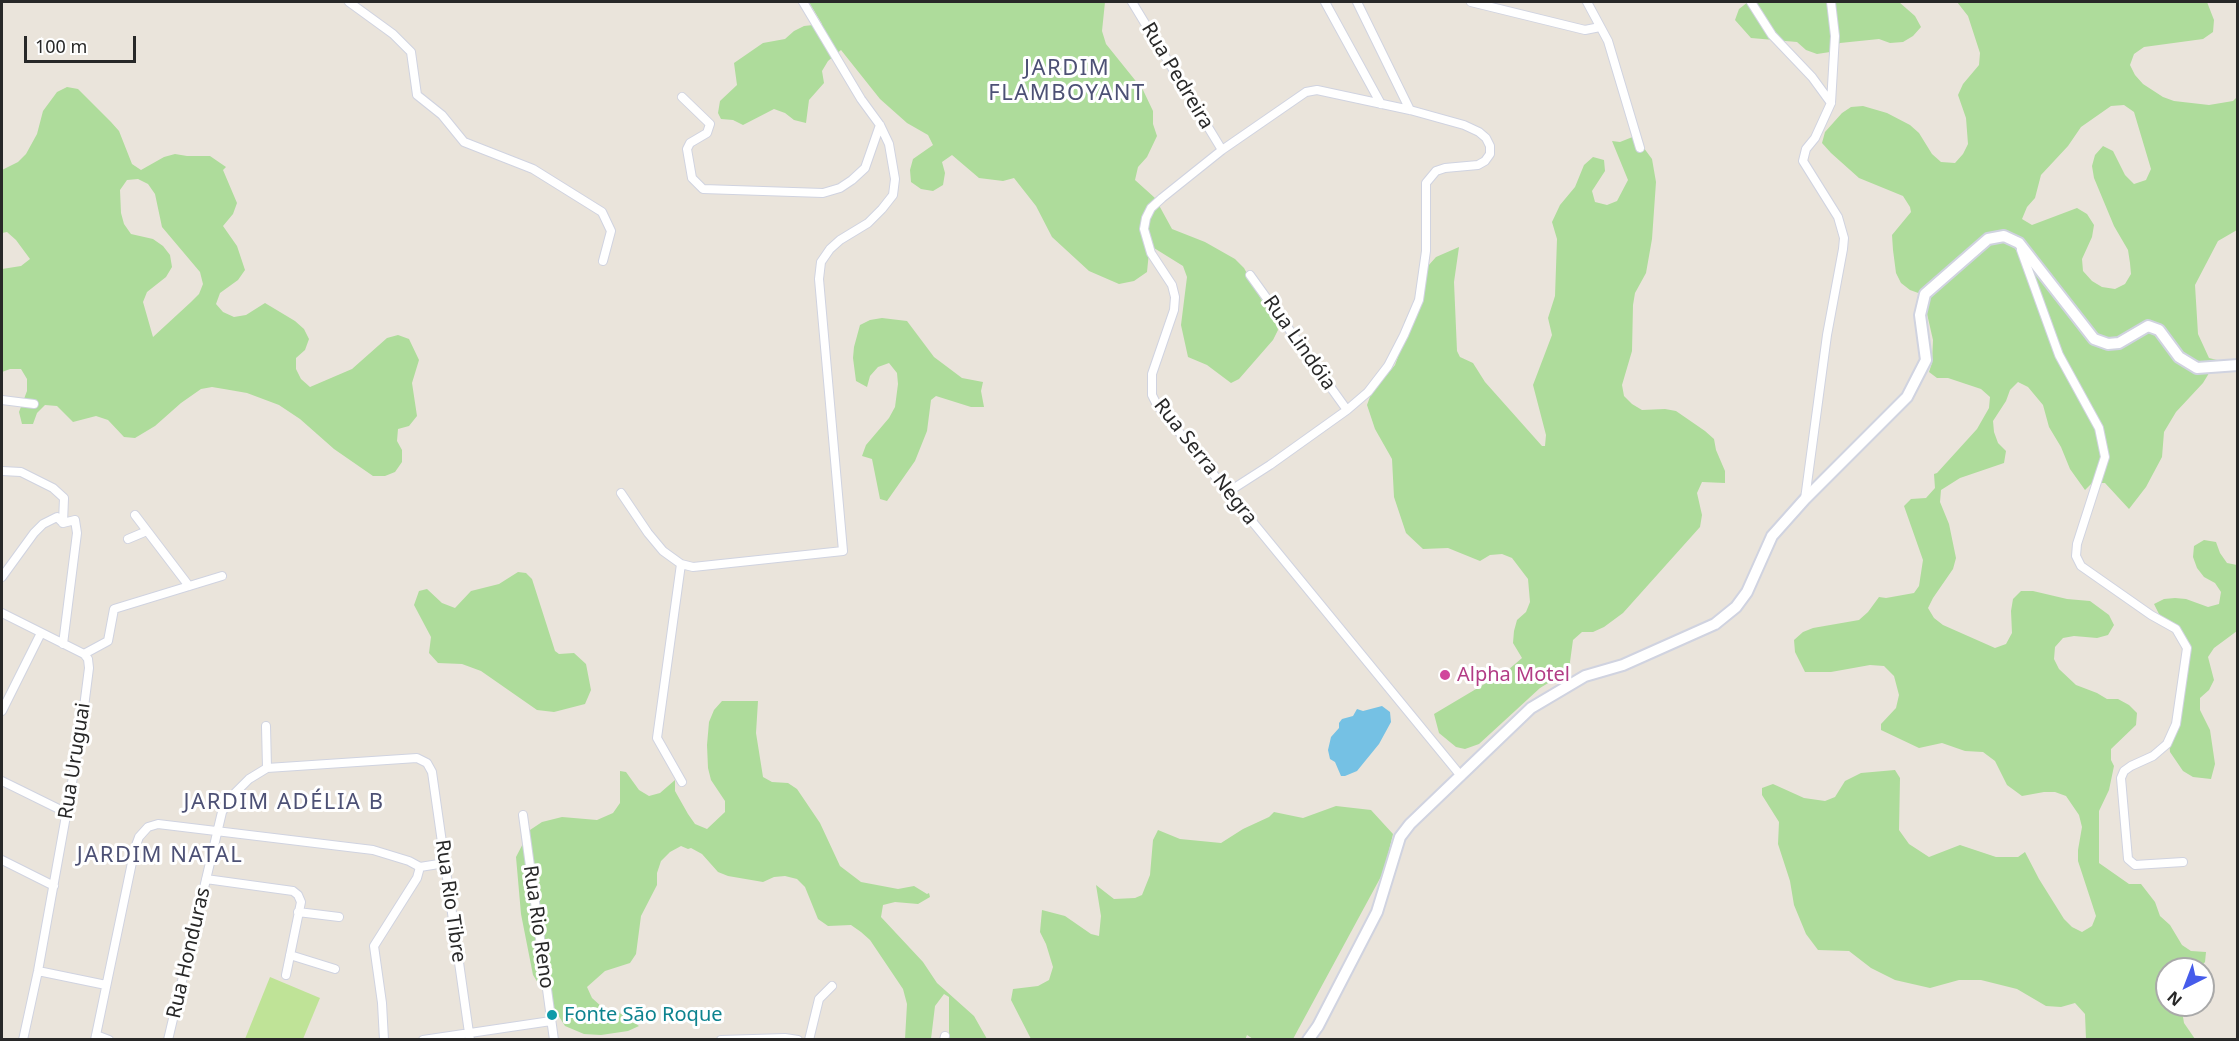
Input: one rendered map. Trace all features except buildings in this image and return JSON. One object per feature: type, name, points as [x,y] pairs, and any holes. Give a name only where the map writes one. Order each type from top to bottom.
[{"type":"street","points":[[349,2],[393,34],[411,52],[417,95],[442,116],[464,142],[533,169],[602,212],[611,231],[603,261]]},
{"type":"street","points":[[621,493],[648,534],[663,551],[681,564],[693,567],[843,551],[819,279],[821,262],[840,240],[868,222],[892,195],[896,179],[889,144],[880,125],[861,99],[803,2]]},
{"type":"street","name":"Rua Pedreira","points":[[1132,2],[1222,150]]},
{"type":"street","points":[[1325,2],[1381,104]]},
{"type":"street","points":[[1357,2],[1410,110]]},
{"type":"street","points":[[1470,2],[1585,30],[1600,27]]},
{"type":"street","points":[[1587,2],[1608,41],[1640,148]]},
{"type":"street","points":[[1751,2],[1772,35],[1812,77],[1831,103]]},
{"type":"street","points":[[1805,499],[1827,334],[1843,257],[1844,238],[1838,217],[1803,161],[1806,149],[1815,138],[1831,103],[1835,36],[1831,2]]},
{"type":"street","name":"Rua Serra Negra","points":[[1347,410],[1368,392],[1388,366],[1419,300],[1426,251],[1426,183],[1436,171],[1478,165],[1485,161],[1490,154],[1490,146],[1479,132],[1464,125],[1410,110],[1317,90],[1306,92],[1222,150],[1151,208],[1144,229],[1151,253],[1172,285],[1175,297],[1174,310],[1152,374],[1152,395],[1157,405],[1461,776]]},
{"type":"street","points":[[682,98],[710,124],[706,133],[690,143],[687,149],[692,178],[703,189],[823,193],[840,189],[865,168],[880,125]]},
{"type":"street","points":[[1308,1040],[1318,1026],[1377,912],[1400,837],[1410,824],[1531,708],[1585,676],[1623,665],[1715,624],[1736,607],[1748,592],[1772,536],[1805,499],[1907,397],[1926,360],[1920,315],[1925,294],[1988,239],[2004,236],[2019,243],[2094,339],[2108,344],[2119,343],[2148,326],[2159,330],[2179,357],[2197,368],[2238,365]]},
{"type":"street","points":[[2019,243],[2059,356],[2099,428],[2105,457],[2077,544],[2076,556],[2081,566],[2151,615],[2176,629],[2187,648],[2176,723],[2167,744],[2153,756],[2124,771],[2121,778],[2128,859],[2135,865],[2183,862]]},
{"type":"street","name":"Rua Lindóia","points":[[1251,275],[1347,410]]},
{"type":"street","points":[[2,400],[34,404]]},
{"type":"street","points":[[1228,492],[1347,410]]},
{"type":"street","points":[[2,471],[21,472],[53,488],[64,498],[63,523]]},
{"type":"street","points":[[135,515],[189,586]]},
{"type":"street","points":[[2,577],[34,533],[44,524],[57,517],[63,523]]},
{"type":"street","points":[[63,523],[75,520],[77,533],[63,644]]},
{"type":"street","points":[[128,539],[147,531]]},
{"type":"street","points":[[681,564],[657,738],[682,782]]},
{"type":"street","points":[[2,613],[84,654],[108,641],[114,609],[222,576]]},
{"type":"street","points":[[2,711],[41,633]]},
{"type":"street","name":"Rua Uruguai","points":[[23,1040],[67,813],[89,668],[88,659],[84,654]]},
{"type":"street","points":[[266,726],[267,768]]},
{"type":"street","name":"Rua Rio Tibre","points":[[267,768],[417,758],[426,763],[432,772],[470,1036]]},
{"type":"street","name":"Rua Honduras","points":[[168,1040],[222,812],[232,796],[249,779],[267,768]]},
{"type":"street","points":[[2,781],[67,813]]},
{"type":"street","name":"Rua Rio Reno","points":[[523,814],[554,1040]]},
{"type":"street","points":[[109,1040],[96,1037],[135,849],[140,837],[148,827],[158,824],[373,850],[409,861],[420,867],[445,863]]},
{"type":"street","points":[[2,860],[54,886]]},
{"type":"street","points":[[384,1040],[382,1003],[374,946],[417,878],[420,867]]},
{"type":"street","points":[[206,879],[293,891],[298,896],[300,902],[286,975]]},
{"type":"street","points":[[298,912],[339,917]]},
{"type":"street","points":[[290,955],[335,969]]},
{"type":"street","points":[[38,971],[106,985]]},
{"type":"street","points":[[809,1040],[819,999],[832,986]]},
{"type":"street","points":[[423,1040],[470,1036],[551,1021]]},
{"type":"street","points":[[721,1040],[785,1038],[798,1040]]},
{"type":"green space","points":[[809,2],[1105,2],[1102,31],[1106,44],[1143,90],[1153,111],[1153,124],[1157,136],[1147,157],[1138,167],[1135,180],[1155,198],[1172,229],[1205,242],[1235,259],[1244,268],[1261,299],[1275,318],[1278,330],[1273,340],[1239,379],[1231,383],[1207,365],[1188,357],[1181,325],[1187,277],[1183,266],[1154,248],[1149,252],[1147,272],[1134,281],[1119,284],[1089,271],[1052,237],[1036,206],[1014,178],[1003,181],[979,178],[952,155],[942,162],[945,173],[943,185],[933,191],[921,189],[911,182],[910,170],[913,159],[933,145],[928,135],[907,123],[880,99],[841,50],[828,61],[822,71],[824,83],[809,100],[806,123],[794,120],[774,109],[743,125],[733,120],[721,119],[718,113],[720,101],[737,85],[734,63],[763,43],[785,39],[804,26],[822,24]]},
{"type":"green space","points":[[1748,2],[1899,2],[1915,16],[1921,27],[1903,42],[1890,43],[1879,39],[1840,43],[1830,52],[1817,54],[1806,50],[1797,42],[1751,38],[1735,20],[1739,9]]},
{"type":"green space","points":[[1957,2],[2207,2],[2214,20],[2213,32],[2203,39],[2144,47],[2134,54],[2130,65],[2143,84],[2174,101],[2209,105],[2233,101],[2237,97],[2237,230],[2218,241],[2195,285],[2198,334],[2209,358],[2217,360],[2203,383],[2176,412],[2164,432],[2162,457],[2146,487],[2129,509],[2105,483],[2092,483],[2085,490],[2070,469],[2049,427],[2043,405],[2028,387],[2018,382],[2010,390],[1993,421],[1998,443],[2006,451],[2004,463],[1960,478],[1941,490],[1940,502],[1949,524],[1956,558],[1953,569],[1928,608],[1934,618],[1943,625],[1995,648],[2006,644],[2012,633],[2013,599],[2021,591],[2090,601],[2109,615],[2114,625],[2108,635],[2097,638],[2074,636],[2063,638],[2055,647],[2054,659],[2059,669],[2076,685],[2107,699],[2118,699],[2137,713],[2136,725],[2111,749],[2111,760],[2114,766],[2109,790],[2099,811],[2099,863],[2129,884],[2141,884],[2155,902],[2160,916],[2170,925],[2182,945],[2191,951],[2206,952],[2206,957],[2155,957],[2155,1017],[2183,1017],[2184,1023],[2195,1039],[2086,1039],[2085,1014],[2075,1003],[2061,1007],[2046,1006],[2017,989],[1981,980],[1959,980],[1930,988],[1895,980],[1871,968],[1849,951],[1818,950],[1806,934],[1794,905],[1790,881],[1778,844],[1779,822],[1762,795],[1762,788],[1773,784],[1804,798],[1825,801],[1835,797],[1845,781],[1861,773],[1895,770],[1900,778],[1899,830],[1909,844],[1929,857],[1960,845],[1996,857],[2018,857],[2025,852],[2064,919],[2072,927],[2082,932],[2092,926],[2096,916],[2078,861],[2082,827],[2079,815],[2066,796],[2055,792],[2044,792],[2022,796],[2007,785],[1995,761],[1983,752],[1965,751],[1942,743],[1919,748],[1881,730],[1881,724],[1896,708],[1899,695],[1894,676],[1884,666],[1870,665],[1831,672],[1805,672],[1795,652],[1794,640],[1803,632],[1813,628],[1859,620],[1879,597],[1914,593],[1919,586],[1923,560],[1904,506],[1911,499],[1926,498],[1935,488],[1934,474],[1977,429],[1989,408],[1990,397],[1981,389],[1948,378],[1937,378],[1929,372],[1932,363],[1933,340],[1925,305],[1921,294],[1901,283],[1896,273],[1893,250],[1892,235],[1911,212],[1910,207],[1903,196],[1859,178],[1822,143],[1825,132],[1842,113],[1851,107],[1863,106],[1887,113],[1910,125],[1941,162],[1955,163],[1968,144],[1966,118],[1958,95],[1963,84],[1979,65],[1980,53],[1968,16]],"holes":[[[2124,105],[2134,112],[2151,169],[2146,180],[2134,184],[2125,175],[2113,151],[2103,146],[2095,155],[2092,166],[2094,178],[2114,226],[2128,250],[2131,274],[2125,284],[2115,289],[2102,287],[2092,281],[2083,271],[2082,259],[2092,237],[2094,225],[2087,214],[2077,208],[2032,225],[2022,219],[2027,207],[2035,198],[2041,175],[2068,146],[2081,127],[2111,106]]]},
{"type":"green space","points":[[67,87],[78,89],[119,131],[132,164],[141,170],[164,157],[175,154],[210,156],[226,167],[223,170],[237,203],[233,214],[223,226],[237,246],[245,270],[238,280],[220,293],[216,304],[223,312],[234,317],[246,315],[265,303],[295,321],[304,329],[309,339],[305,350],[296,358],[296,369],[301,379],[310,387],[352,369],[387,338],[398,335],[409,339],[419,360],[412,383],[417,416],[409,426],[398,429],[397,441],[402,450],[402,462],[395,472],[385,476],[373,476],[334,449],[300,419],[279,405],[247,393],[212,387],[201,389],[155,426],[135,438],[124,437],[108,420],[96,416],[73,422],[57,406],[45,405],[37,413],[33,424],[22,424],[19,412],[27,391],[27,379],[21,369],[2,372],[2,269],[21,266],[30,259],[16,240],[7,232],[2,233],[2,170],[18,162],[26,154],[37,134],[43,111],[57,92]],"holes":[[[138,179],[148,184],[155,194],[162,227],[200,272],[203,284],[199,294],[153,337],[143,302],[147,292],[166,277],[172,267],[170,255],[153,239],[131,234],[124,224],[121,213],[120,190],[127,180]]]},
{"type":"green space","points":[[1635,136],[1652,159],[1656,182],[1652,239],[1646,273],[1635,293],[1633,305],[1632,351],[1622,385],[1624,396],[1642,410],[1676,411],[1705,431],[1714,439],[1725,471],[1725,483],[1702,482],[1697,493],[1702,515],[1700,527],[1623,613],[1604,627],[1593,632],[1582,632],[1573,640],[1571,669],[1540,688],[1479,744],[1465,749],[1456,747],[1439,733],[1434,714],[1508,670],[1522,658],[1513,643],[1517,620],[1526,612],[1530,602],[1528,579],[1512,558],[1502,554],[1490,555],[1480,561],[1448,548],[1423,549],[1406,533],[1394,497],[1392,459],[1375,429],[1367,405],[1371,394],[1395,365],[1405,320],[1415,309],[1428,266],[1436,257],[1459,247],[1454,282],[1457,351],[1460,357],[1473,363],[1485,382],[1542,446],[1545,446],[1546,435],[1533,385],[1552,335],[1548,318],[1555,296],[1557,239],[1552,222],[1560,205],[1575,187],[1584,165],[1593,157],[1604,160],[1605,171],[1592,191],[1595,202],[1607,205],[1617,201],[1628,180],[1612,141],[1620,142]]},
{"type":"green space","points":[[882,318],[907,321],[934,357],[962,378],[983,382],[981,391],[984,407],[971,407],[936,396],[931,400],[927,431],[915,461],[887,501],[880,499],[872,459],[862,456],[866,445],[889,418],[895,407],[897,373],[889,363],[878,367],[870,376],[867,387],[856,381],[853,358],[860,325]]},
{"type":"green space","points":[[2204,540],[2216,542],[2227,563],[2237,565],[2237,631],[2214,648],[2208,657],[2214,680],[2209,690],[2200,698],[2200,710],[2210,730],[2215,764],[2211,779],[2193,777],[2183,771],[2170,752],[2169,740],[2177,732],[2180,721],[2178,710],[2187,653],[2154,604],[2164,599],[2175,598],[2186,599],[2208,607],[2219,604],[2221,592],[2215,583],[2204,577],[2193,557],[2194,546]]},
{"type":"green space","points":[[518,572],[526,573],[532,579],[555,651],[559,654],[574,653],[586,664],[591,690],[585,704],[554,712],[537,710],[481,671],[462,664],[438,663],[429,653],[431,637],[414,605],[419,591],[427,589],[442,603],[455,608],[471,591],[499,584]]},
{"type":"green space","points":[[722,701],[758,701],[756,733],[763,777],[772,782],[788,783],[797,789],[820,823],[840,866],[861,882],[898,889],[914,886],[929,893],[930,897],[918,904],[895,902],[883,905],[881,917],[923,962],[937,983],[974,1016],[987,1039],[949,1039],[949,997],[944,994],[935,1006],[931,1039],[905,1039],[907,1004],[903,989],[870,940],[861,932],[851,925],[828,926],[818,919],[805,887],[797,879],[785,876],[774,877],[763,882],[728,876],[718,872],[702,854],[681,846],[661,861],[657,873],[657,885],[641,916],[636,954],[630,963],[605,971],[587,987],[592,998],[602,1007],[615,1010],[639,1026],[628,1031],[601,1035],[584,1034],[565,1026],[533,975],[521,914],[516,857],[530,830],[542,822],[562,817],[597,820],[613,813],[620,803],[620,771],[626,772],[639,790],[649,796],[660,793],[675,780],[675,791],[688,814],[695,824],[707,829],[725,812],[725,801],[711,780],[707,745],[709,722],[714,710]]},
{"type":"green space","points":[[1336,806],[1371,810],[1393,834],[1384,871],[1293,1039],[1253,1039],[1247,1035],[1245,1040],[1031,1039],[1011,1000],[1013,989],[1038,986],[1049,980],[1053,967],[1040,932],[1042,910],[1065,916],[1091,934],[1099,936],[1101,916],[1096,885],[1114,899],[1135,898],[1142,895],[1150,875],[1153,840],[1158,830],[1180,839],[1221,843],[1274,812],[1303,818]]},
{"type":"green space","points":[[270,977],[320,998],[303,1039],[245,1039]]},
{"type":"water","points":[[1382,706],[1390,712],[1391,722],[1379,744],[1357,771],[1341,776],[1335,762],[1330,759],[1328,750],[1331,737],[1339,728],[1339,723],[1342,719],[1353,716],[1357,709],[1363,711]]},
{"type":"place","name":"Alpha Motel","points":[[1445,675]]},
{"type":"place","name":"Fonte São Roque","points":[[552,1015]]},
{"type":"district","name":"JARDIM FLAMBOYANT","points":[[1067,82]]},
{"type":"district","name":"JARDIM ADÉLIA B","points":[[284,803]]},
{"type":"district","name":"JARDIM NATAL","points":[[160,856]]}]
